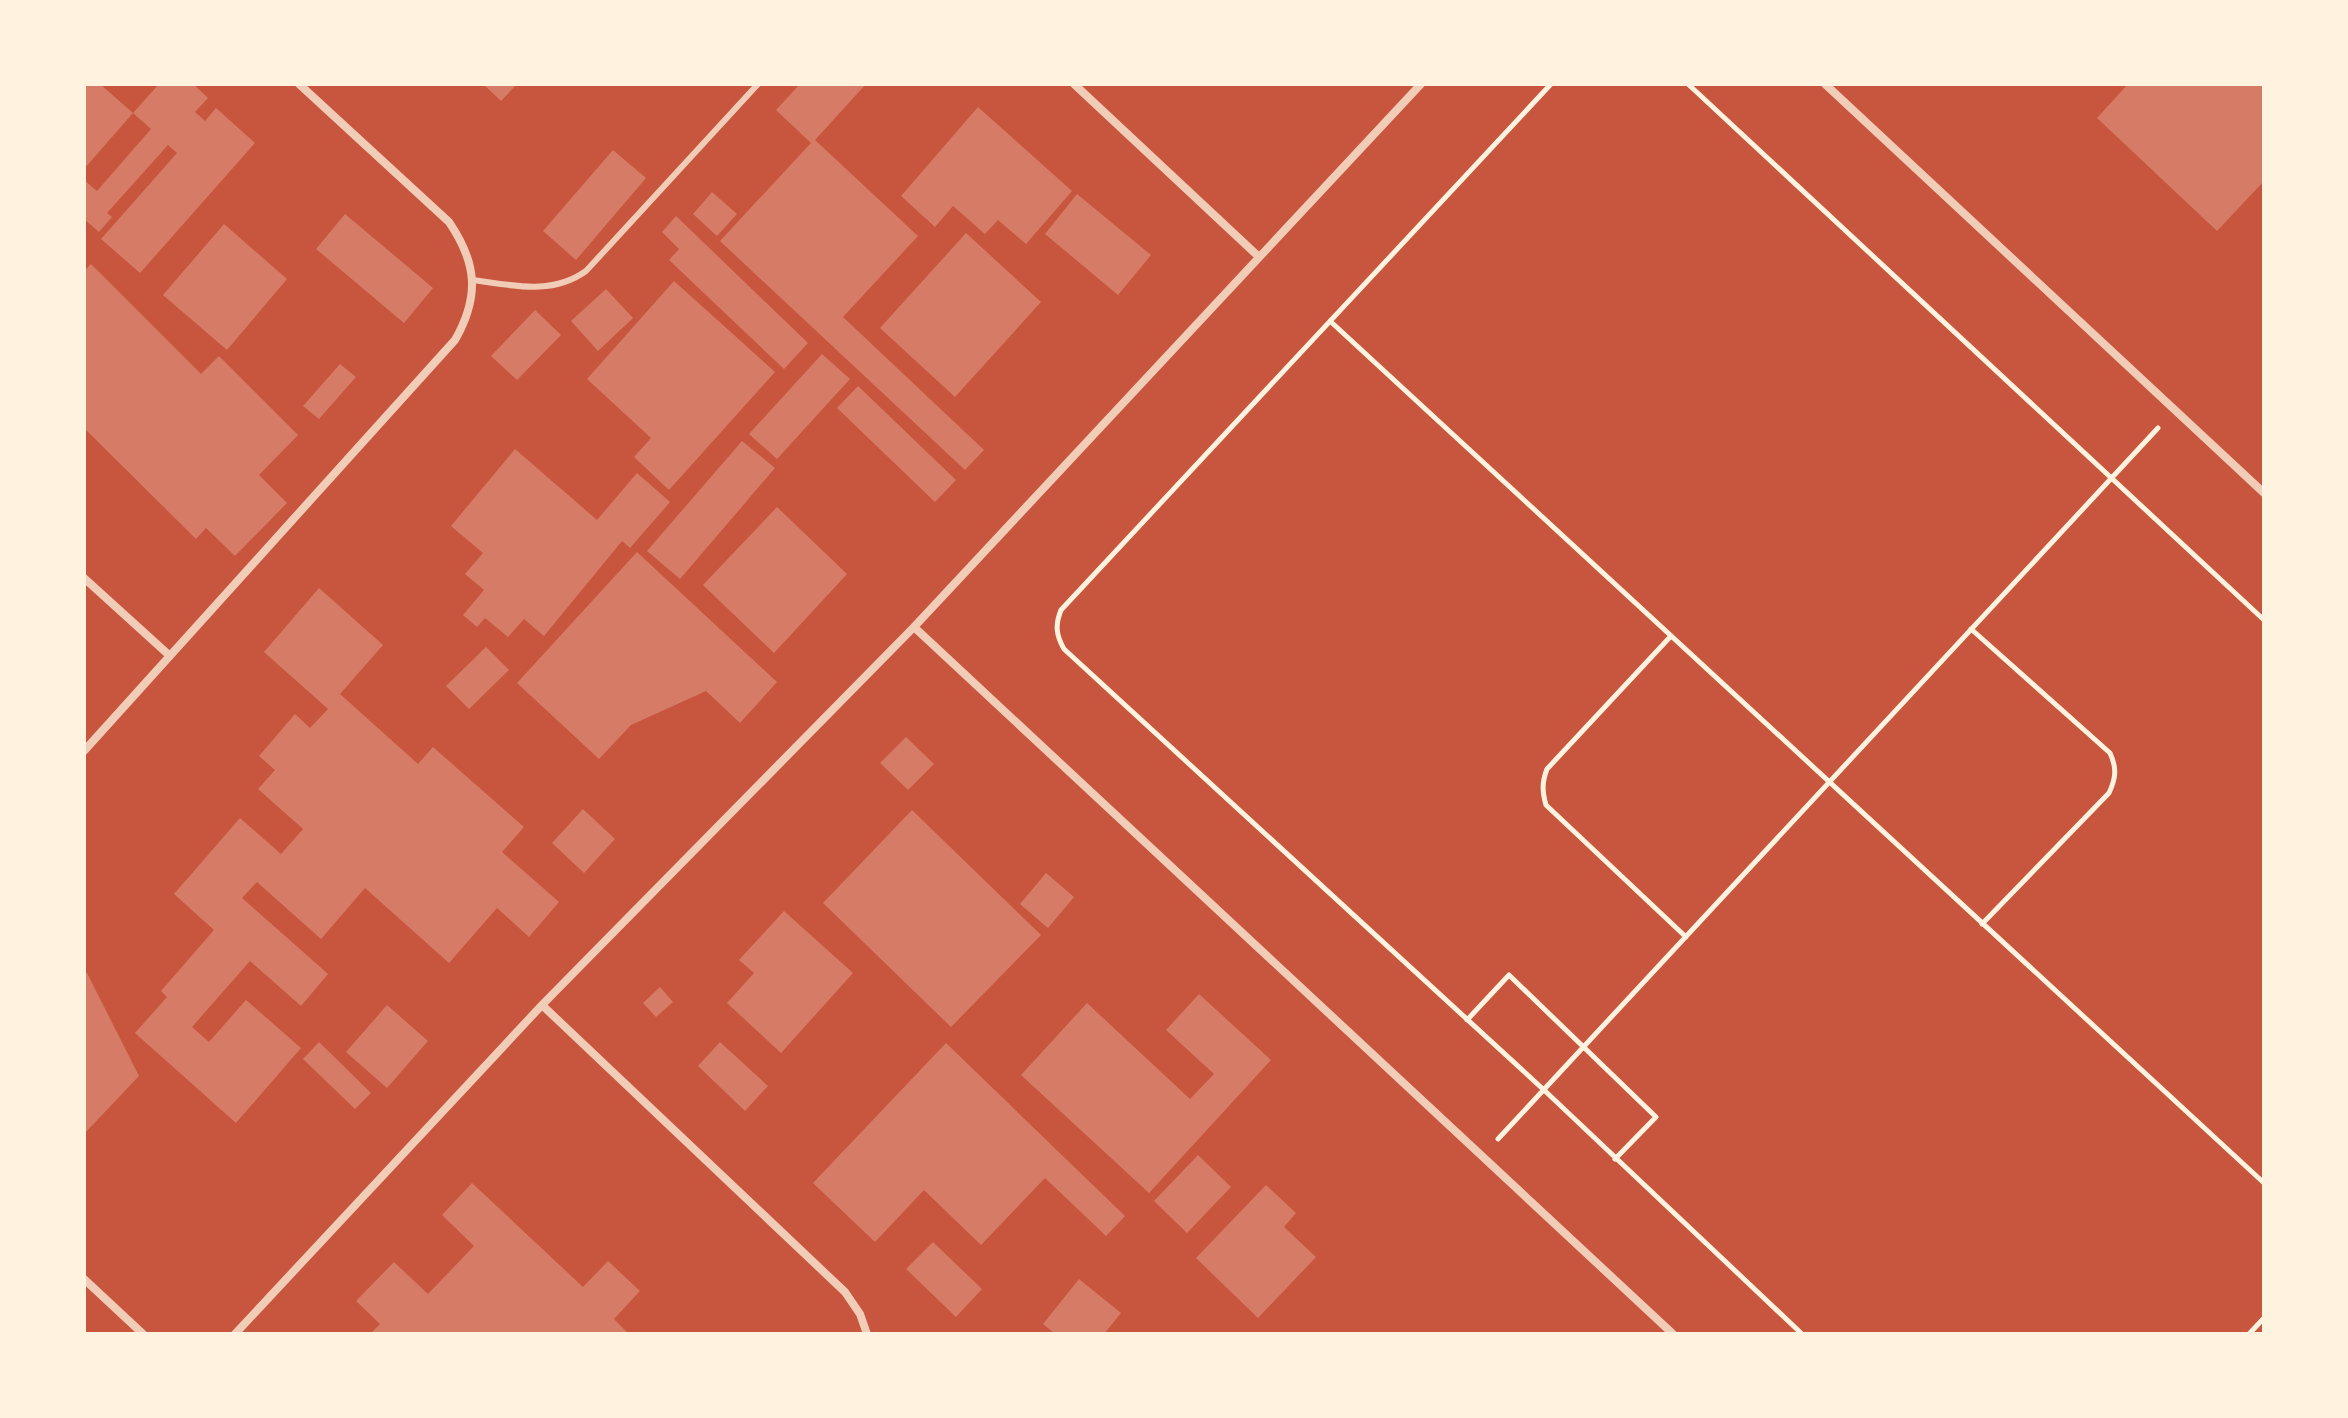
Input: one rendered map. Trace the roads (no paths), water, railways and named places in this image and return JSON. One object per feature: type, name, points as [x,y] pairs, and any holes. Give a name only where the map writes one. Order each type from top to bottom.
[{"type":"street","points":[[84,751],[455,340],[468,311],[473,280],[469,259],[461,239],[449,222],[299,84]]},
{"type":"street","points":[[1074,84],[1259,257]]},
{"type":"street","points":[[235,1334],[542,1005],[914,627],[1421,84]]},
{"type":"street","points":[[1825,84],[2264,493]]},
{"type":"street","points":[[84,578],[170,656]]},
{"type":"street","points":[[914,627],[1483,1156],[1667,1332]]},
{"type":"street","points":[[542,1005],[845,1292],[860,1314],[867,1334]]},
{"type":"street","points":[[84,1279],[143,1334]]},
{"type":"lane","points":[[473,280],[533,288],[551,287],[575,279],[586,271],[758,84]]}]
